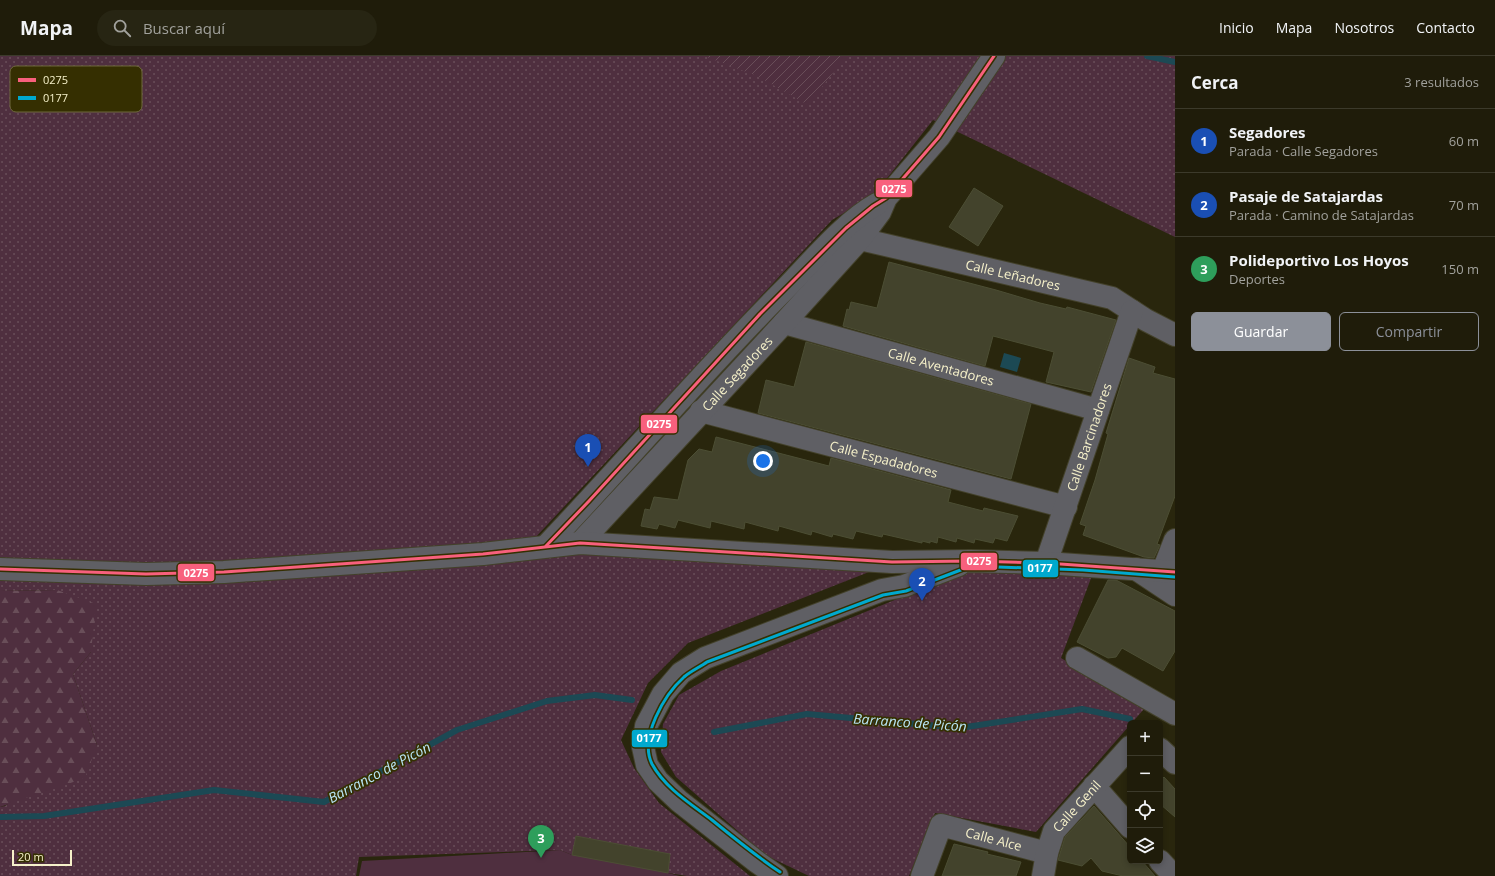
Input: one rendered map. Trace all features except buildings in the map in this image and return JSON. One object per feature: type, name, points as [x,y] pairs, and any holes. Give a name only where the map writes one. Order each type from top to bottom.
[{"type":"street","name":"Calle Segadores","points":[[580,543],[784,323],[873,206],[886,198],[942,132],[994,56]]},
{"type":"street","name":"Calle Segadores","points":[[546,546],[760,314],[853,233]]},
{"type":"street","name":"Calle Leñadores","points":[[853,233],[1112,298],[1146,320],[1175,335]]},
{"type":"street","name":"Calle Barcinadores","points":[[1046,563],[1132,311]]},
{"type":"street","name":"Calle Aventadores","points":[[784,323],[1098,410]]},
{"type":"street","name":"Calle Espadadores","points":[[701,411],[1066,507]]},
{"type":"street","points":[[0,569],[146,574],[224,572],[483,554],[580,543],[901,561],[1046,563],[1169,572],[1175,540]]},
{"type":"street","points":[[901,561],[909,575],[904,586]]},
{"type":"street","points":[[882,590],[901,561]]},
{"type":"street","points":[[777,876],[679,801],[658,781],[647,765],[643,747],[646,726],[669,684],[681,672],[705,658],[882,590],[904,586],[970,561]]},
{"type":"street","points":[[1136,569],[1175,595]]},
{"type":"street","points":[[1077,658],[1164,715]]},
{"type":"street","name":"Calle Genil","points":[[1043,876],[1047,853],[1054,831],[1127,750]]},
{"type":"street","points":[[1163,752],[1175,763]]},
{"type":"street","points":[[1094,786],[1127,824]]},
{"type":"street","name":"Calle Alce","points":[[922,876],[941,825],[1047,853]]},
{"type":"street","points":[[1163,864],[1174,876]]},
{"type":"green space","points":[[0,56],[1175,56],[1175,237],[933,120],[873,196],[832,220],[533,540],[869,572],[688,643],[648,683],[621,740],[634,768],[659,803],[750,876],[687,876],[668,873],[670,854],[572,855],[560,850],[359,857],[356,876],[0,876],[0,807],[5,806],[97,745],[73,674],[91,652],[57,590],[0,591]]},
{"type":"green space","points":[[704,56],[846,56],[808,105],[757,76]]},
{"type":"green space","points":[[963,572],[1093,573],[1061,658],[1144,709],[1134,720],[1127,720],[1127,728],[1036,832],[935,813],[909,876],[809,876],[765,855],[676,777],[661,752],[663,724],[679,695],[721,671]]},
{"type":"green space","points":[[57,590],[96,604],[91,652],[73,674],[97,745],[85,778],[0,807],[0,591]]},
{"type":"green space","points":[[576,836],[670,854],[668,873],[680,876],[359,876],[362,861],[560,850],[572,855]]},
{"type":"water","points":[[1004,353],[1021,358],[1017,372],[1000,367]]},
{"type":"waterway","points":[[1147,56],[1175,62]]},
{"type":"waterway","name":"Barranco de Picón","points":[[0,817],[44,816],[214,790],[324,802],[457,730],[547,701],[595,695],[632,700]]},
{"type":"waterway","name":"Barranco de Picón","points":[[714,732],[807,714],[960,728],[1082,709],[1130,719]]},
{"type":"transit line","name":"0275","points":[[546,546],[760,314],[846,228],[873,206],[886,198],[939,137],[994,56]]},
{"type":"transit line","name":"0275","points":[[0,569],[146,574],[224,572],[483,554],[580,543],[892,562],[970,561],[1046,563],[1175,572]]},
{"type":"transit line","name":"0177","points":[[780,872],[679,795],[657,773],[652,764],[649,754],[651,730],[662,706],[676,685],[684,677],[707,662],[883,595],[906,591],[971,566],[1083,570],[1175,577]]},
{"type":"place","name":"Segadores","points":[[588,467]]},
{"type":"place","name":"Pasaje de Satajardas","points":[[922,601]]},
{"type":"place","name":"Polideportivo Los Hoyos","points":[[541,858]]}]
